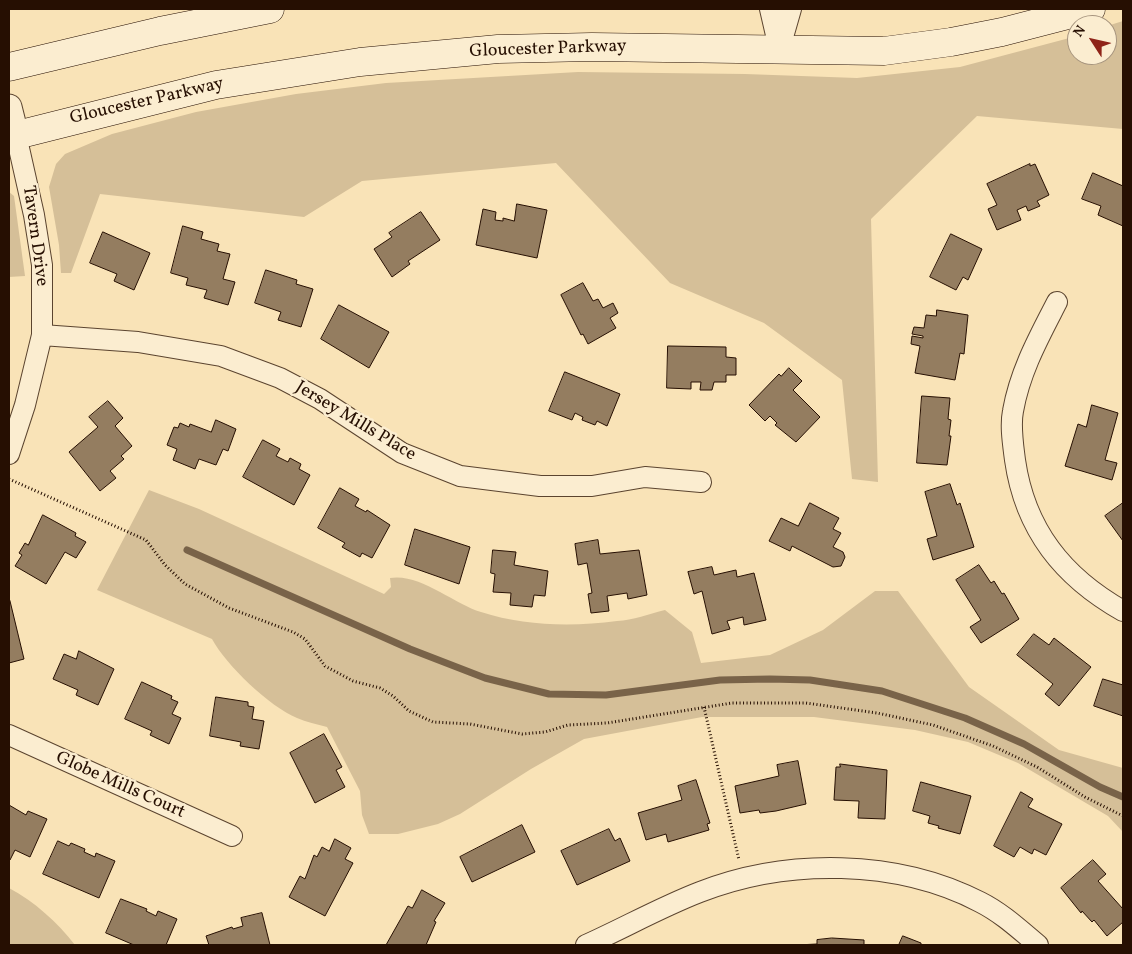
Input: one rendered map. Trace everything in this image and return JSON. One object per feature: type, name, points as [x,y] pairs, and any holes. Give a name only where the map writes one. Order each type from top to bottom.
[{"type":"main road","points":[[9,67],[160,31],[270,9]]},
{"type":"main road","name":"Gloucester Parkway","points":[[12,136],[216,85],[360,62],[498,49],[592,47],[884,51],[951,42],[1002,32],[1091,9]]},
{"type":"street","points":[[770,9],[779,51]]},
{"type":"street","points":[[779,51],[791,9]]},
{"type":"street","points":[[9,107],[12,136]]},
{"type":"street","name":"Tavern Drive","points":[[9,454],[25,405],[42,334],[42,265],[34,215],[12,136]]},
{"type":"street","points":[[1057,302],[1026,364],[1012,412],[1012,441],[1017,474],[1022,496],[1034,521],[1060,564],[1088,589],[1123,612]]},
{"type":"street","name":"Jersey Mills Place","points":[[42,334],[138,342],[221,356],[280,378],[320,399],[402,453],[460,476],[540,486],[592,486],[645,477],[701,482]]},
{"type":"street","name":"Globe Mills Court","points":[[9,735],[232,836]]},
{"type":"street","points":[[586,945],[700,892],[744,879],[833,867],[867,869],[948,887],[982,902],[1038,945]]},
{"type":"path","points":[[9,479],[146,540],[165,565],[185,584],[229,608],[293,632],[305,639],[324,666],[353,681],[380,688],[393,696],[408,711],[434,722],[470,724],[522,734],[545,732],[568,725],[607,723],[732,703],[806,703],[877,713],[933,725],[993,746],[1037,767],[1085,797],[1123,816]]},
{"type":"path","points":[[704,707],[744,879]]},
{"type":"shaded area","points":[[1123,21],[1123,129],[977,116],[871,219],[878,482],[852,479],[842,380],[764,323],[670,283],[556,163],[362,181],[304,217],[100,194],[71,273],[61,273],[59,245],[49,187],[56,164],[65,154],[112,134],[196,112],[296,94],[386,83],[578,72],[745,74],[857,78],[960,67],[1067,39],[1067,65],[1117,65],[1117,23]]},
{"type":"shaded area","points":[[9,192],[14,196],[25,276],[9,277]]},
{"type":"shaded area","points":[[149,490],[199,509],[384,594],[391,587],[390,578],[413,580],[481,612],[497,617],[548,624],[600,623],[635,618],[665,610],[692,632],[701,663],[770,655],[823,630],[875,591],[898,591],[969,687],[1059,750],[1123,768],[1123,832],[1108,816],[1018,763],[968,742],[915,730],[814,717],[702,717],[584,739],[531,769],[460,814],[438,824],[398,834],[369,834],[362,815],[360,791],[327,727],[297,718],[274,705],[238,673],[212,639],[97,590]]},
{"type":"shaded area","points":[[9,888],[45,913],[75,945],[9,945]]},
{"type":"building","points":[[1030,164],[1030,166],[1035,164],[1049,195],[1037,201],[1040,206],[1028,211],[1026,206],[1017,210],[1021,220],[997,230],[988,209],[997,205],[987,184]]},
{"type":"building","points":[[1093,173],[1123,186],[1123,226],[1098,215],[1101,206],[1082,199]]},
{"type":"building","points":[[517,204],[547,210],[537,258],[476,245],[483,209],[496,212],[495,220],[503,221],[503,218],[514,221]]},
{"type":"building","points":[[421,212],[440,240],[408,261],[410,264],[392,277],[374,249],[392,237],[389,233]]},
{"type":"building","points":[[183,226],[203,232],[201,239],[219,244],[217,251],[230,254],[223,279],[235,282],[228,305],[204,298],[207,290],[186,285],[188,278],[171,273]]},
{"type":"building","points":[[103,232],[150,253],[134,290],[114,281],[117,274],[90,263]]},
{"type":"building","points":[[951,234],[982,249],[968,280],[963,277],[956,290],[930,277]]},
{"type":"building","points":[[266,270],[297,280],[296,284],[313,289],[301,327],[278,320],[281,312],[255,303]]},
{"type":"building","points":[[583,283],[593,301],[598,299],[603,308],[613,303],[618,313],[610,318],[616,328],[588,344],[583,334],[581,335],[561,295]]},
{"type":"building","points":[[339,305],[389,332],[369,368],[321,339]]},
{"type":"building","points":[[937,310],[968,315],[964,354],[960,353],[955,380],[915,373],[920,346],[911,344],[912,336],[923,338],[923,336],[912,334],[914,327],[924,328],[926,315],[936,316]]},
{"type":"building","points":[[668,346],[726,347],[726,357],[736,358],[736,375],[726,375],[726,382],[714,382],[712,390],[700,390],[701,382],[691,382],[691,389],[667,388]]},
{"type":"building","points":[[789,368],[802,381],[793,390],[820,417],[796,442],[775,425],[777,423],[770,416],[765,421],[749,405],[779,374],[781,376]]},
{"type":"building","points":[[565,372],[620,394],[607,426],[597,421],[595,425],[582,420],[583,417],[575,413],[572,420],[549,411]]},
{"type":"building","points":[[922,396],[950,398],[948,419],[951,420],[949,436],[951,436],[947,465],[917,463]]},
{"type":"building","points":[[108,401],[123,418],[115,426],[132,446],[121,456],[124,459],[110,471],[116,478],[100,491],[69,452],[98,427],[89,417]]},
{"type":"building","points":[[1092,405],[1118,413],[1105,460],[1117,463],[1112,480],[1065,466],[1078,424],[1086,427]]},
{"type":"building","points":[[216,420],[236,429],[228,451],[223,449],[216,465],[199,459],[195,469],[173,460],[177,449],[167,445],[174,427],[178,428],[180,423],[189,427],[190,424],[211,432]]},
{"type":"building","points":[[263,440],[280,449],[276,456],[288,462],[290,458],[301,464],[299,469],[310,475],[294,505],[243,477]]},
{"type":"building","points":[[950,484],[957,505],[960,503],[974,547],[933,560],[927,539],[937,536],[925,492]]},
{"type":"building","points":[[340,488],[359,499],[355,506],[366,512],[367,510],[390,525],[372,558],[362,553],[360,557],[342,547],[345,543],[318,528]]},
{"type":"building","points":[[810,503],[839,518],[833,529],[841,533],[833,547],[843,552],[845,557],[841,566],[833,567],[792,546],[790,551],[769,541],[781,518],[798,526]]},
{"type":"building","points":[[1123,503],[1123,541],[1105,516]]},
{"type":"building","points":[[43,515],[76,533],[75,536],[86,542],[76,558],[65,552],[46,584],[15,566],[22,555],[19,553],[25,543],[28,545]]},
{"type":"building","points":[[415,529],[470,547],[459,584],[405,565]]},
{"type":"building","points":[[598,540],[600,554],[639,550],[647,595],[628,599],[627,593],[607,596],[609,611],[591,613],[588,594],[592,593],[587,563],[578,565],[575,544]]},
{"type":"building","points":[[493,550],[516,552],[514,565],[548,571],[545,596],[534,595],[532,607],[510,605],[511,593],[493,592],[495,574],[491,573]]},
{"type":"building","points":[[979,565],[991,583],[994,581],[1002,594],[1004,593],[1019,619],[981,643],[970,627],[981,620],[956,580]]},
{"type":"building","points":[[712,567],[714,575],[736,570],[737,577],[754,573],[766,620],[744,625],[743,617],[727,621],[730,629],[712,634],[702,591],[694,594],[688,572]]},
{"type":"building","points":[[9,602],[24,659],[9,663]]},
{"type":"building","points":[[1034,634],[1049,645],[1054,638],[1091,667],[1059,706],[1045,694],[1053,684],[1017,655]]},
{"type":"building","points":[[79,651],[114,669],[98,705],[76,695],[78,690],[53,679],[64,654],[76,659]]},
{"type":"building","points":[[1103,679],[1123,685],[1123,716],[1094,706]]},
{"type":"building","points":[[142,682],[172,696],[171,699],[178,702],[172,714],[181,718],[169,744],[150,735],[152,731],[125,719]]},
{"type":"building","points":[[216,697],[248,702],[248,706],[254,707],[252,719],[264,721],[259,749],[240,746],[241,742],[210,736]]},
{"type":"building","points":[[324,734],[342,767],[336,770],[345,787],[315,803],[290,753]]},
{"type":"building","points":[[798,761],[806,804],[776,811],[760,813],[759,810],[740,813],[735,786],[779,776],[777,765]]},
{"type":"building","points":[[840,764],[887,770],[885,819],[858,818],[859,801],[834,800],[836,767],[840,767]]},
{"type":"building","points":[[696,780],[710,823],[707,824],[709,830],[668,842],[666,834],[646,840],[638,813],[682,800],[678,786]]},
{"type":"building","points":[[921,782],[971,796],[960,834],[938,828],[939,826],[928,823],[930,816],[913,811]]},
{"type":"building","points":[[1021,792],[1033,799],[1028,807],[1062,824],[1046,855],[1034,849],[1032,854],[1020,847],[1014,857],[994,846]]},
{"type":"building","points":[[9,805],[26,815],[28,811],[47,819],[30,857],[15,850],[9,859]]},
{"type":"building","points":[[522,825],[535,852],[472,882],[460,857]]},
{"type":"building","points":[[609,829],[615,841],[620,838],[630,861],[577,885],[561,851]]},
{"type":"building","points":[[335,839],[351,848],[345,859],[353,863],[325,916],[289,897],[300,876],[305,879],[314,855],[317,857],[322,847],[329,851]]},
{"type":"building","points":[[58,841],[69,846],[71,843],[85,849],[84,852],[95,857],[96,853],[115,861],[99,898],[43,874]]},
{"type":"building","points":[[1093,860],[1106,874],[1098,881],[1123,909],[1123,922],[1107,936],[1094,920],[1092,922],[1082,911],[1081,913],[1061,888]]},
{"type":"building","points":[[422,890],[445,903],[434,921],[436,922],[426,945],[386,945],[408,906],[412,908]]},
{"type":"building","points":[[121,899],[147,909],[146,911],[156,916],[158,911],[177,919],[166,945],[134,945],[106,933]]},
{"type":"building","points":[[262,913],[270,945],[209,945],[206,936],[232,927],[233,929],[243,926],[241,918]]},
{"type":"building","points":[[903,936],[921,943],[921,945],[899,945]]},
{"type":"building","points":[[832,938],[864,940],[864,945],[797,945],[817,944],[817,940]]},
{"type":"waterway","points":[[187,550],[410,649],[485,678],[549,694],[606,695],[720,680],[770,679],[810,680],[882,691],[965,718],[1024,744],[1100,787],[1123,797]]}]
